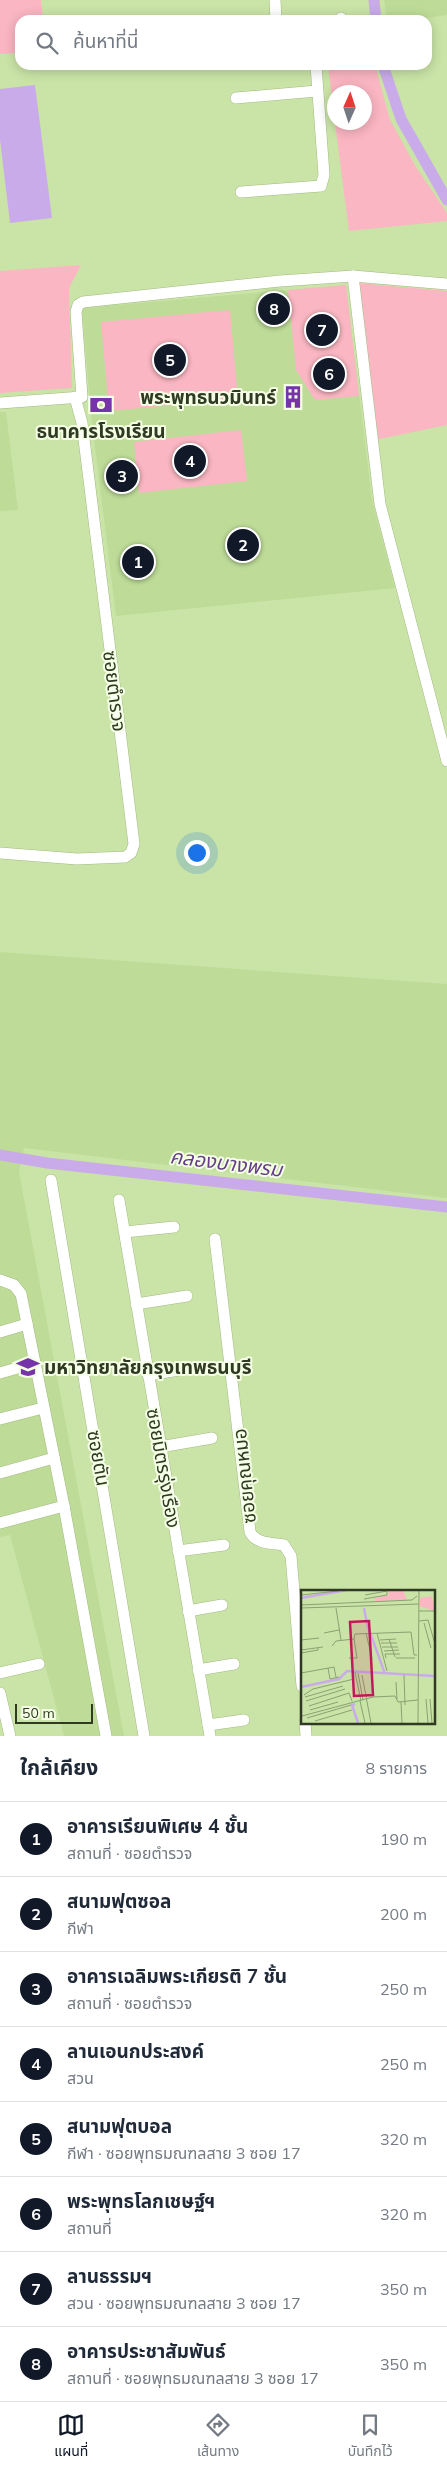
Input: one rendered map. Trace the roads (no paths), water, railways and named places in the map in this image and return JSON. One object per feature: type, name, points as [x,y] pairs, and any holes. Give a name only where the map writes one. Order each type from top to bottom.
[{"type":"street","points":[[275,0],[276,15]]},
{"type":"street","points":[[241,192],[321,186],[324,175],[316,70]]},
{"type":"street","points":[[236,98],[317,92]]},
{"type":"street","points":[[353,276],[380,504],[447,761]]},
{"type":"street","points":[[0,403],[82,397],[76,312],[78,306],[83,302],[271,282],[353,276],[447,284]]},
{"type":"street","name":"ซอยตำรวจ","points":[[0,853],[77,858],[125,857],[131,853],[134,844],[82,423],[74,397]]},
{"type":"street","name":"ซอยตัน","points":[[51,1180],[144,1736]]},
{"type":"street","name":"ซอยมิตรรุ่งเรือง","points":[[119,1200],[209,1731]]},
{"type":"street","points":[[125,1232],[174,1227]]},
{"type":"street","name":"ซอยคุณหมอ","points":[[215,1239],[250,1532],[253,1538],[284,1546],[289,1550],[301,1674]]},
{"type":"street","points":[[0,1280],[11,1283],[20,1291],[64,1506],[106,1736]]},
{"type":"street","points":[[136,1304],[187,1296]]},
{"type":"street","points":[[0,1332],[27,1324]]},
{"type":"street","points":[[0,1373],[34,1363]]},
{"type":"street","points":[[148,1375],[198,1367]]},
{"type":"street","points":[[0,1419],[44,1408]]},
{"type":"street","points":[[160,1447],[212,1438]]},
{"type":"street","points":[[0,1473],[54,1458]]},
{"type":"street","points":[[0,1523],[64,1506]]},
{"type":"street","points":[[178,1551],[224,1545]]},
{"type":"street","points":[[188,1611],[222,1605]]},
{"type":"street","points":[[0,1673],[39,1664]]},
{"type":"street","points":[[198,1670],[234,1664]]},
{"type":"street","points":[[0,1693],[10,1736]]},
{"type":"street","points":[[209,1731],[244,1720]]},
{"type":"waterway","points":[[374,0],[376,15]]},
{"type":"waterway","points":[[385,70],[401,119],[447,200]]},
{"type":"waterway","name":"คลองบางพรม","points":[[0,1155],[47,1163],[447,1207]]},
{"type":"place","name":"อาคารประชาสัมพันธ์","points":[[274,309]]},
{"type":"place","name":"ลานธรรมฯ","points":[[322,330]]},
{"type":"place","name":"สนามฟุตบอล","points":[[170,360]]},
{"type":"place","name":"พระพุทธโลกเชษฐ์ฯ","points":[[329,374]]},
{"type":"place","name":"พระพุทธนวมินทร์","points":[[293,397]]},
{"type":"place","name":"ธนาคารโรงเรียน","points":[[101,405]]},
{"type":"place","name":"ลานเอนกประสงค์","points":[[190,461]]},
{"type":"place","name":"อาคารเฉลิมพระเกียรติ 7 ชั้น","points":[[122,476]]},
{"type":"place","name":"สนามฟุตซอล","points":[[243,545]]},
{"type":"place","name":"อาคารเรียนพิเศษ 4 ชั้น","points":[[138,562]]},
{"type":"place","name":"มหาวิทยาลัยกรุงเทพธนบุรี","points":[[28,1367]]}]
